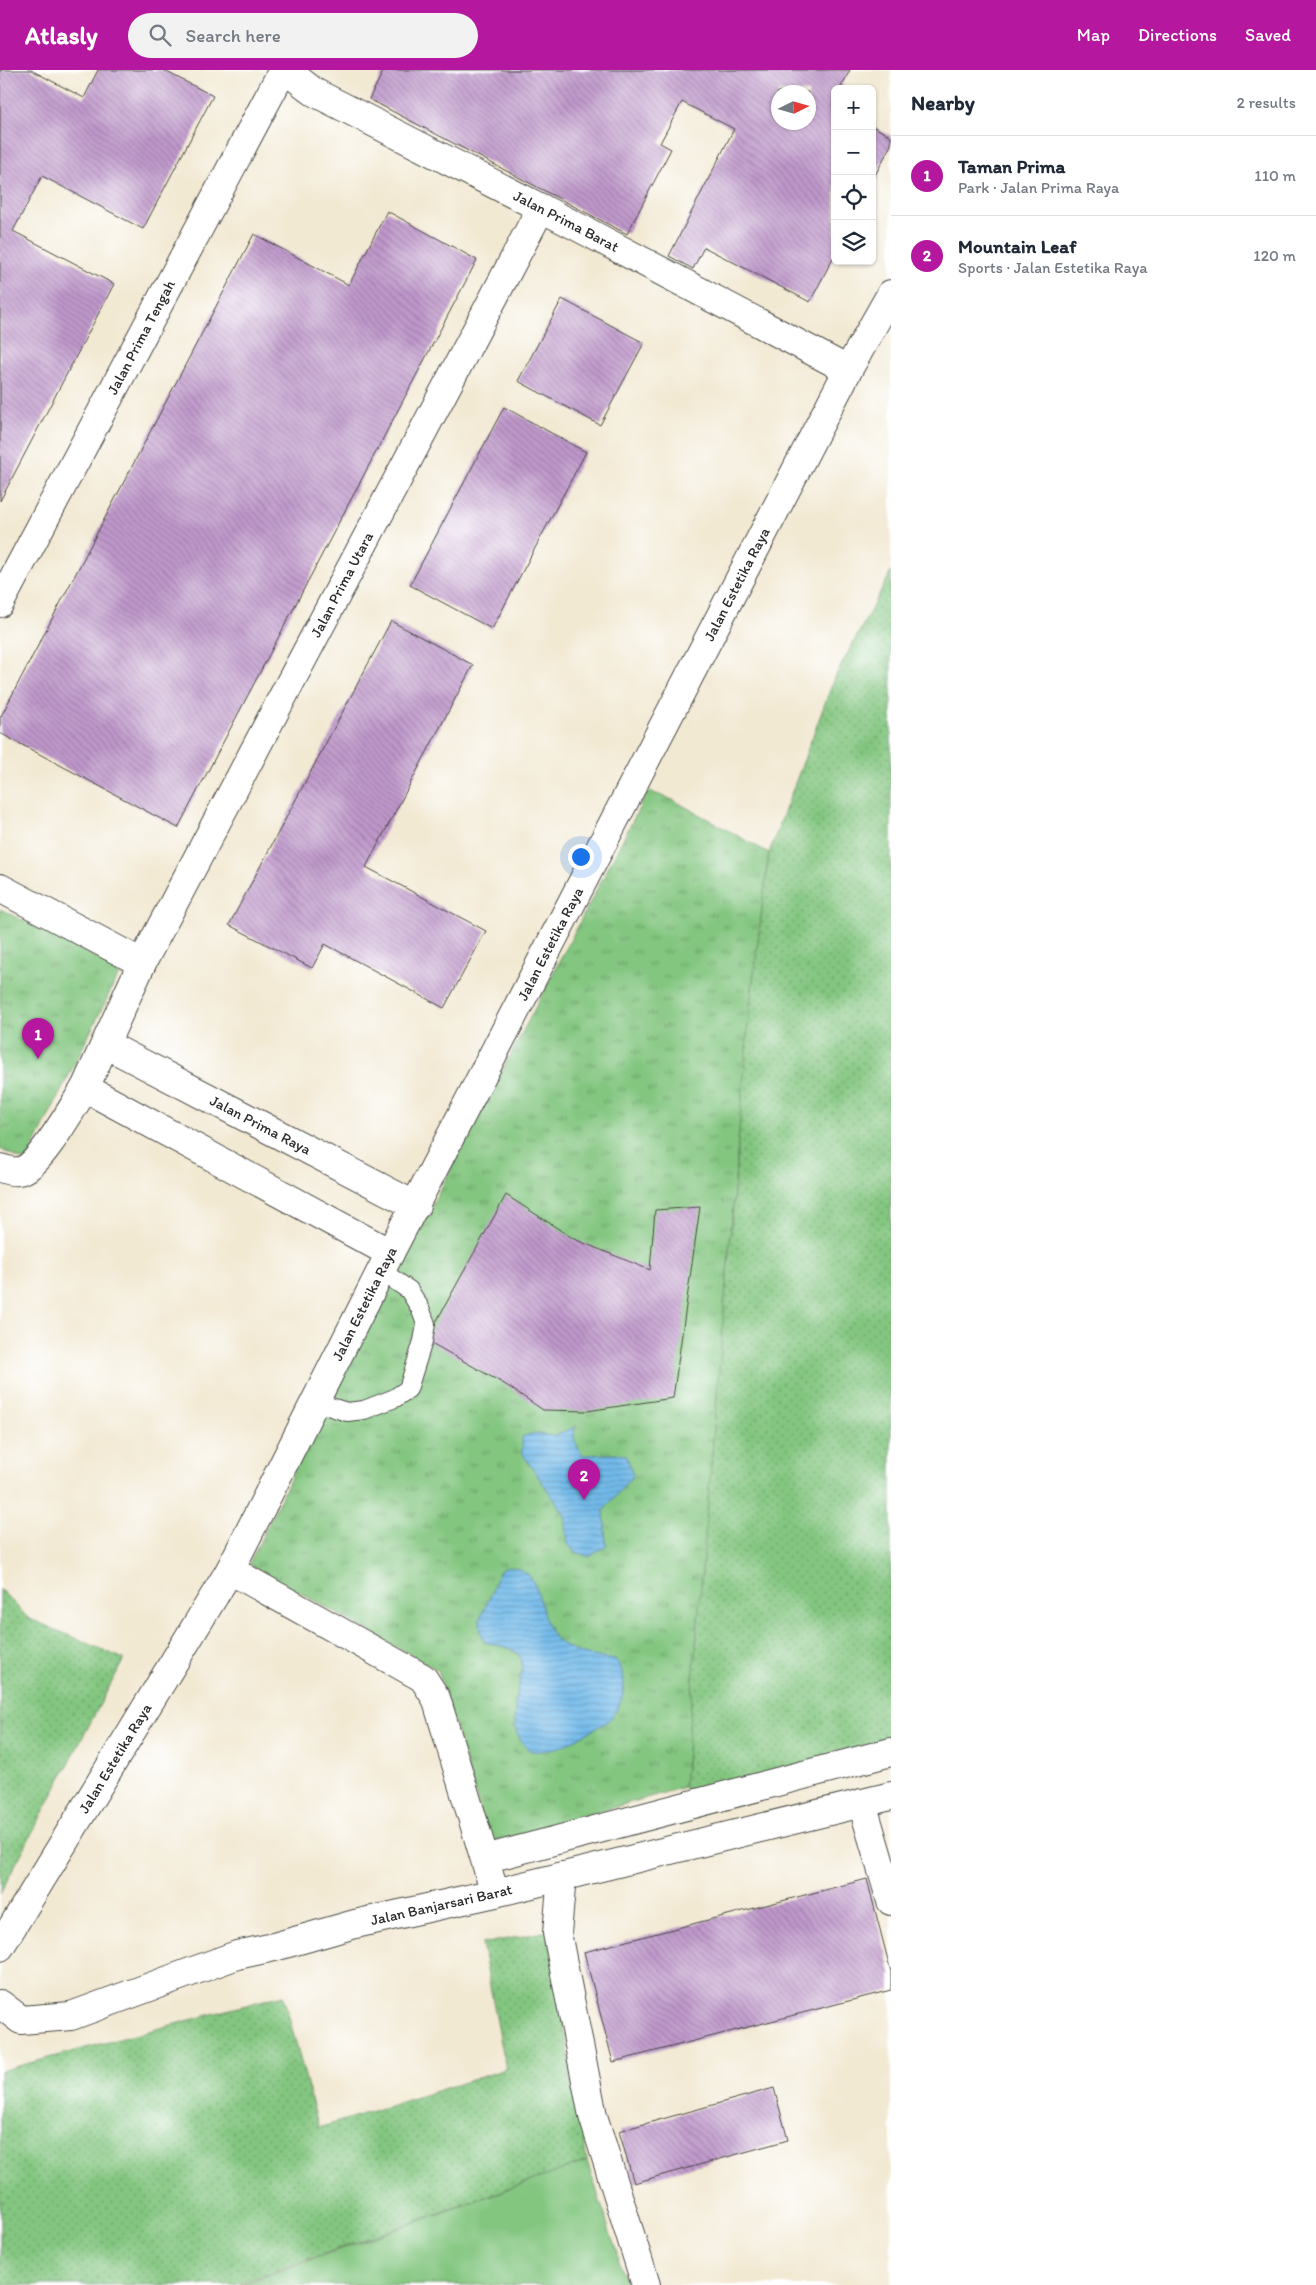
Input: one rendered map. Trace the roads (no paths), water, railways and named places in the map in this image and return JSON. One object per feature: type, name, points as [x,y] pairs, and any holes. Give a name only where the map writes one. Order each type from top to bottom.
[{"type":"street","name":"Jalan Prima Barat","points":[[284,70],[314,92],[541,208],[848,370]]},
{"type":"street","name":"Jalan Prima Tengah","points":[[0,603],[284,70]]},
{"type":"street","name":"Jalan Prima Utara","points":[[142,963],[541,208]]},
{"type":"street","name":"Jalan Estetika Raya","points":[[0,1947],[230,1570],[386,1262],[848,370],[891,294]]},
{"type":"street","points":[[0,888],[142,963],[85,1088],[36,1162],[22,1171],[8,1171],[0,1168]]},
{"type":"street","name":"Jalan Prima Raya","points":[[105,1044],[416,1206]]},
{"type":"street","points":[[85,1088],[386,1262]]},
{"type":"street","points":[[230,1570],[423,1678],[436,1698],[495,1893]]},
{"type":"street","points":[[485,1859],[891,1752]]},
{"type":"street","name":"Jalan Banjarsari Barat","points":[[0,2004],[21,2020],[71,2016],[237,1955],[274,1947],[356,1924],[495,1893],[891,1796]]},
{"type":"street","points":[[862,1803],[891,1901]]},
{"type":"street","points":[[562,1876],[557,1933],[591,2106],[646,2285]]},
{"type":"lane","points":[[315,1402],[348,1412],[364,1410],[395,1398],[408,1389],[423,1341],[426,1324],[420,1308],[386,1262]]},
{"type":"water","points":[[575,1427],[574,1439],[582,1455],[626,1455],[633,1475],[604,1510],[606,1546],[589,1557],[574,1551],[568,1544],[565,1515],[522,1453],[522,1437],[534,1433],[553,1436]]},
{"type":"water","points":[[510,1567],[522,1570],[530,1577],[535,1586],[550,1631],[557,1640],[577,1652],[615,1660],[623,1674],[624,1690],[622,1698],[609,1720],[554,1749],[531,1751],[520,1739],[515,1726],[515,1712],[521,1660],[517,1653],[510,1649],[484,1642],[480,1628],[482,1614],[492,1593],[494,1582],[502,1569]]},
{"type":"place","name":"Taman Prima","points":[[38,1059]]},
{"type":"place","name":"Mountain Leaf","points":[[584,1500]]}]
